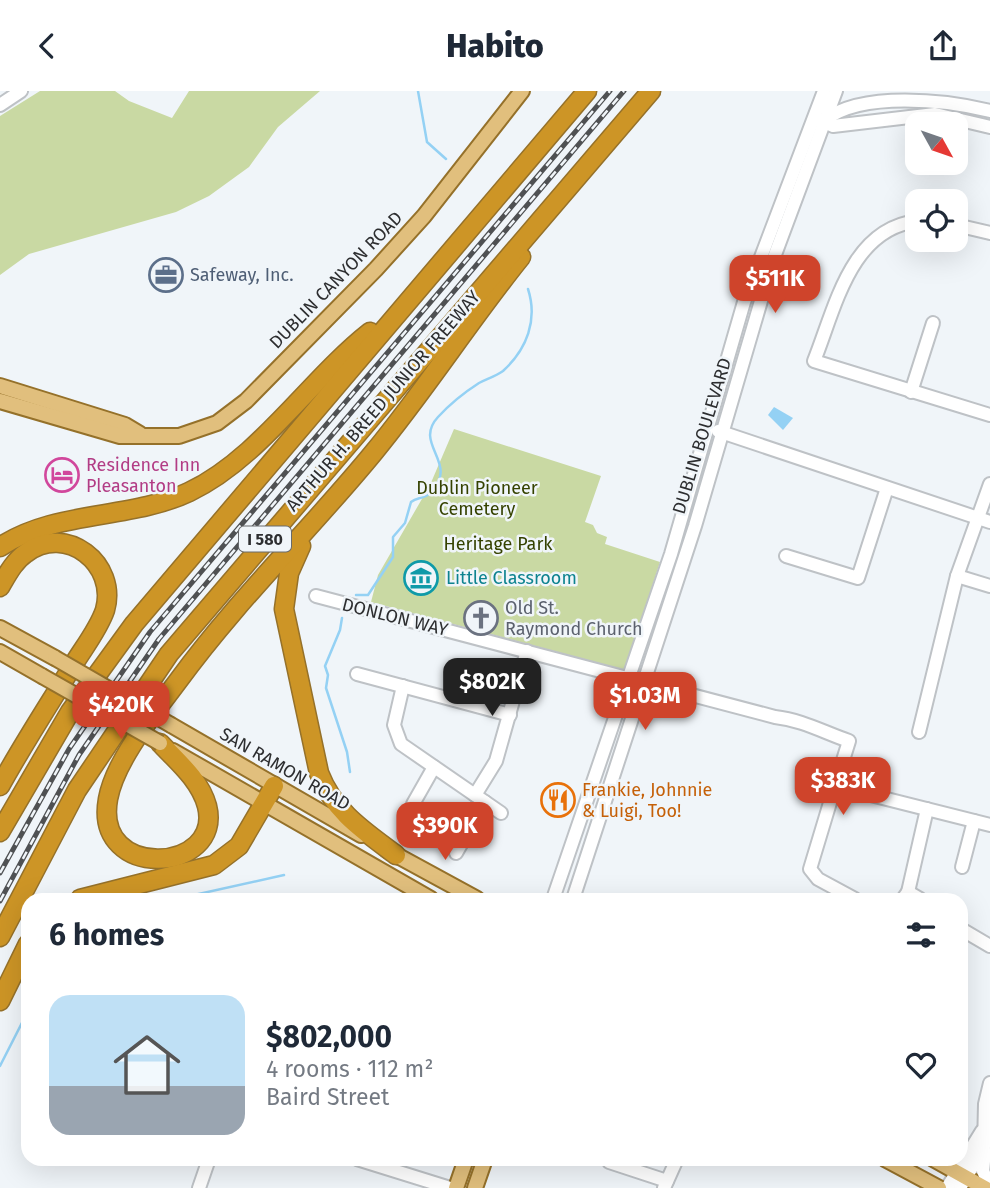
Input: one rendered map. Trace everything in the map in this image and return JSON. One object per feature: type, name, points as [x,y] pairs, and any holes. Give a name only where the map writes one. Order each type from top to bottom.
[{"type":"highway","name":"I 580","points":[[0,832],[63,723],[134,624],[587,91]]},
{"type":"highway","name":"ARTHUR H. BREED JUNIOR FREEWAY","points":[[23,893],[76,790],[169,654],[651,91]]},
{"type":"highway","points":[[160,743],[198,786],[207,807],[208,820],[203,833],[184,854],[158,861],[133,854],[123,847],[110,827],[107,801],[119,769],[190,664],[376,450],[533,243],[568,188]]},
{"type":"highway","points":[[0,547],[21,533],[167,501],[211,480],[241,456],[357,342],[396,314]]},
{"type":"highway","points":[[323,511],[289,573],[284,609],[315,757],[330,797],[343,814],[396,855]]},
{"type":"highway","points":[[0,587],[17,560],[27,551],[40,545],[65,543],[88,553],[96,562],[107,585],[107,599],[94,632],[0,786]]},
{"type":"highway","points":[[104,893],[214,865],[239,846],[274,786]]},
{"type":"highway","name":"ARTHUR H. BREED JUNIOR FREEWAY","points":[[0,937],[21,896]]},
{"type":"highway","points":[[0,1001],[21,958]]},
{"type":"main road","name":"DUBLIN CANYON ROAD","points":[[0,401],[120,436],[158,438],[187,435],[232,413],[416,225],[522,91]]},
{"type":"main road","name":"DUBLIN CANYON ROAD","points":[[0,386],[125,425],[140,435]]},
{"type":"main road","name":"SAN RAMON ROAD","points":[[0,628],[466,893]]},
{"type":"main road","points":[[0,652],[421,893]]},
{"type":"main road","points":[[456,1188],[464,1166]]},
{"type":"main road","points":[[475,1188],[483,1166]]},
{"type":"main road","points":[[899,1166],[939,1188]]},
{"type":"main road","points":[[943,1166],[961,1179],[985,1188]]},
{"type":"street","points":[[0,105],[21,91]]},
{"type":"street","name":"DUBLIN BOULEVARD","points":[[575,893],[724,433],[773,260],[819,119],[824,91]]},
{"type":"street","name":"DUBLIN BOULEVARD","points":[[555,893],[682,520],[744,302],[819,119],[836,91]]},
{"type":"street","points":[[819,119],[839,109],[918,100],[990,111]]},
{"type":"street","points":[[819,119],[832,126],[935,114],[990,127]]},
{"type":"street","points":[[905,225],[882,233],[859,256],[814,361],[990,415]]},
{"type":"street","points":[[968,228],[990,233]]},
{"type":"street","points":[[911,392],[933,323]]},
{"type":"street","points":[[707,428],[984,520]]},
{"type":"street","points":[[919,732],[957,576],[984,520],[990,484]]},
{"type":"street","points":[[786,556],[858,578],[887,488]]},
{"type":"street","name":"DUBLIN BOULEVARD","points":[[682,520],[688,524],[681,546],[686,554]]},
{"type":"street","points":[[957,576],[990,586]]},
{"type":"street","name":"DONLON WAY","points":[[316,596],[775,717],[801,720],[811,728],[849,741],[835,786]]},
{"type":"street","points":[[456,853],[496,761],[527,651]]},
{"type":"street","points":[[357,674],[510,715]]},
{"type":"street","points":[[403,686],[394,725],[395,734],[401,744],[501,813]]},
{"type":"street","points":[[413,804],[434,767]]},
{"type":"street","points":[[844,893],[818,879],[810,869],[835,786],[990,825]]},
{"type":"street","points":[[906,893],[927,809]]},
{"type":"street","points":[[962,867],[974,821]]},
{"type":"street","points":[[968,933],[989,944]]},
{"type":"street","points":[[968,1163],[982,1131],[990,1083]]},
{"type":"street","points":[[982,1131],[983,1171],[990,1187]]},
{"type":"street","points":[[947,1188],[961,1179],[984,1147]]},
{"type":"street","points":[[199,1188],[207,1166]]},
{"type":"street","points":[[380,1166],[450,1188]]},
{"type":"street","points":[[619,1166],[666,1185],[674,1166]]},
{"type":"green space","points":[[40,91],[115,91],[129,101],[172,118],[189,91],[320,91],[278,127],[249,167],[209,196],[176,212],[29,254],[0,275],[0,116]]},
{"type":"green space","name":"Heritage Park","points":[[454,429],[601,476],[585,522],[593,525],[597,533],[607,537],[605,544],[660,562],[625,670],[371,602],[378,575],[430,485]]},
{"type":"water","points":[[774,407],[793,418],[783,430],[768,415]]},
{"type":"waterway","points":[[418,91],[427,142],[446,159]]},
{"type":"waterway","points":[[356,595],[368,595],[393,557],[393,537],[405,523],[411,502],[428,495],[438,482],[441,472],[432,445],[431,427],[452,403],[479,383],[503,371],[524,344],[532,312],[528,289]]},
{"type":"waterway","points":[[342,618],[340,630],[325,666],[328,675],[326,688],[347,752],[350,772]]},
{"type":"waterway","points":[[203,893],[284,875]]},
{"type":"waterway","points":[[0,1066],[21,1025]]},
{"type":"railway","points":[[0,873],[69,749],[150,632],[610,91]]},
{"type":"railway","points":[[0,901],[79,755],[159,639],[624,91]]},
{"type":"place","name":"Safeway, Inc.","points":[[166,275]]},
{"type":"place","name":"Residence Inn Pleasanton","points":[[62,475]]},
{"type":"place","name":"Little Classroom","points":[[421,578]]},
{"type":"place","name":"Old St. Raymond Church","points":[[481,618]]},
{"type":"place","name":"Frankie, Johnnie & Luigi, Too!","points":[[558,800]]},
{"type":"park label","name":"Dublin Pioneer Cemetery","points":[[477,498]]}]
